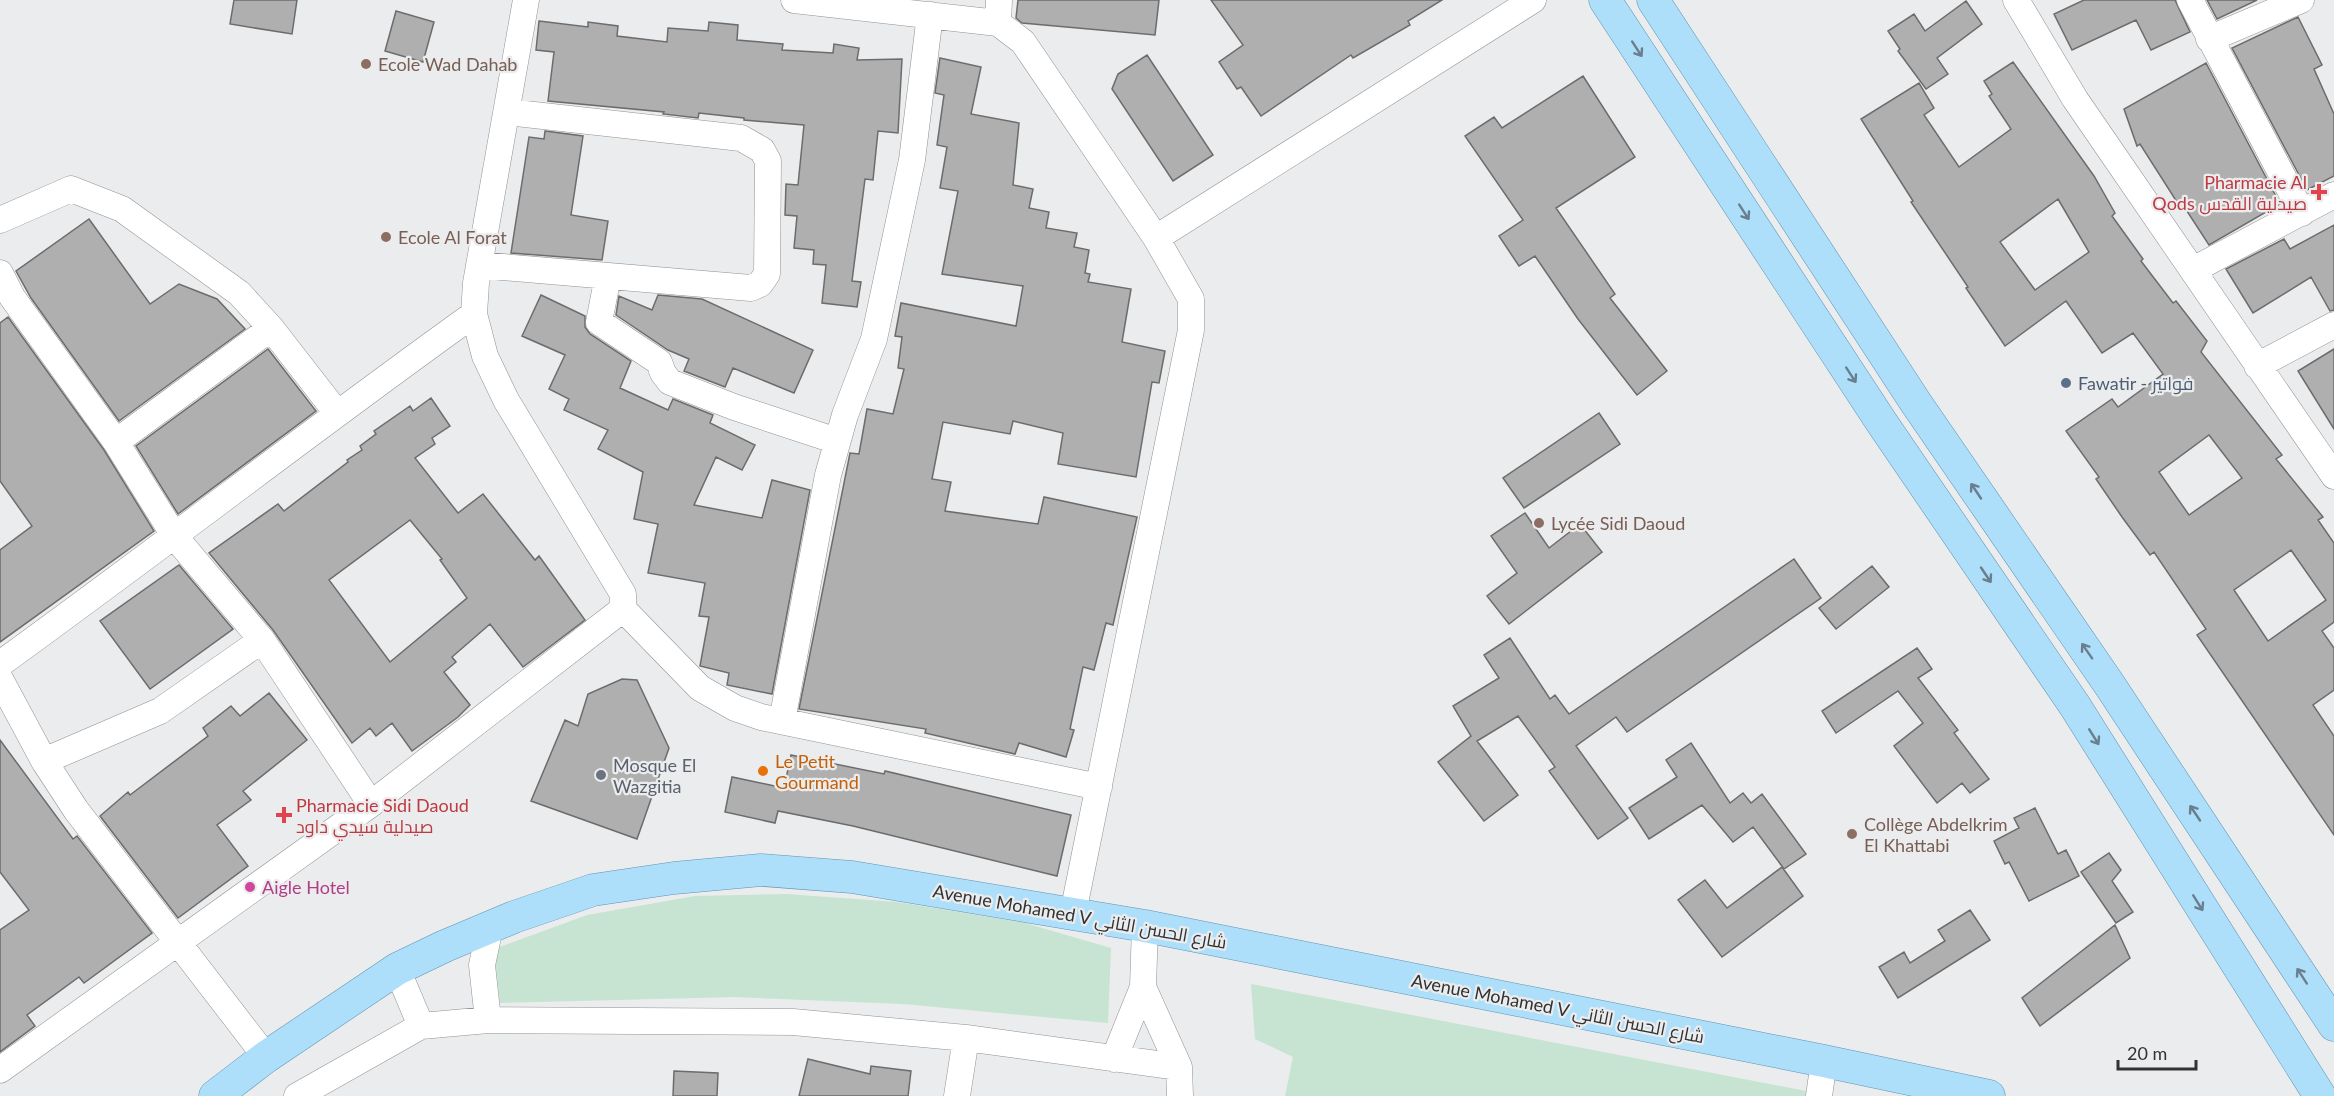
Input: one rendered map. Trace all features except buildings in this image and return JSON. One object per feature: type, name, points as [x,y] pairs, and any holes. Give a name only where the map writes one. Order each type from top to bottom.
[{"type":"main road","points":[[1605,0],[1882,423],[2075,706],[2320,1096]]},
{"type":"main road","points":[[1653,0],[1916,402],[2116,694],[2334,1025]]},
{"type":"main road","name":"Avenue Mohamed V شارع الحسن الثاني","points":[[215,1096],[266,1057],[397,969],[490,927],[593,890],[674,878],[761,870],[852,878],[1073,912],[1824,1061],[1989,1096]]},
{"type":"street","points":[[526,0],[479,266],[474,314],[485,356],[506,400],[623,594],[623,609],[700,688],[735,708],[761,717],[1099,787]]},
{"type":"street","points":[[794,0],[854,3],[930,15],[999,12],[1023,42],[1156,238],[1191,299],[1192,322],[1073,912]]},
{"type":"street","points":[[1156,238],[1533,0]]},
{"type":"street","points":[[2016,0],[2075,99],[2257,366],[2331,464]]},
{"type":"street","points":[[2190,0],[2302,213]]},
{"type":"street","points":[[2209,39],[2301,0]]},
{"type":"street","points":[[782,721],[828,475],[837,441],[874,339],[912,160],[930,15]]},
{"type":"street","points":[[479,266],[751,288],[760,284],[767,274],[768,161],[762,150],[741,138],[507,112]]},
{"type":"street","points":[[0,220],[71,189],[122,209],[239,293],[271,328],[337,412]]},
{"type":"street","points":[[2193,270],[2334,195]]},
{"type":"street","points":[[0,273],[6,301],[116,442],[175,537],[262,640],[371,804]]},
{"type":"street","points":[[608,276],[599,322],[659,362],[663,374],[670,382],[734,407],[837,441]]},
{"type":"street","points":[[0,664],[175,537],[337,412],[474,314]]},
{"type":"street","points":[[2257,366],[2334,325]]},
{"type":"street","points":[[116,442],[271,328]]},
{"type":"street","points":[[0,1070],[371,804],[623,609]]},
{"type":"street","points":[[44,761],[160,711],[262,640]]},
{"type":"street","points":[[0,679],[44,761],[76,810],[266,1057]]},
{"type":"street","points":[[1114,1059],[1143,987],[1145,926]]},
{"type":"street","points":[[488,1020],[482,965],[490,927]]},
{"type":"street","points":[[397,969],[421,1026]]},
{"type":"street","points":[[1143,987],[1179,1066],[1180,1096]]},
{"type":"street","points":[[297,1096],[421,1026],[488,1020],[793,1022],[966,1038],[1179,1066]]},
{"type":"street","points":[[957,1096],[966,1038]]},
{"type":"street","points":[[1819,1096],[1824,1061]]},
{"type":"green space","points":[[786,894],[897,902],[1025,923],[1111,948],[1108,1023],[903,1004],[735,997],[500,1003],[494,949],[587,915],[695,896]]},
{"type":"green space","points":[[1251,984],[1806,1091],[1805,1096],[1285,1096],[1293,1057],[1255,1039]]},
{"type":"place","name":"Ecole Wad Dahab","points":[[366,64]]},
{"type":"place","name":"Pharmacie Al Qods صيدلية القدس","points":[[2319,192]]},
{"type":"place","name":"Ecole Al Forat","points":[[386,237]]},
{"type":"place","name":"Fawatir - فواتير","points":[[2066,383]]},
{"type":"place","name":"Lycée Sidi Daoud","points":[[1539,523]]},
{"type":"place","name":"Le Petit Gourmand","points":[[763,771]]},
{"type":"place","name":"Mosque El Wazgitia","points":[[601,775]]},
{"type":"place","name":"Pharmacie Sidi Daoud صيدلية سيدي داود","points":[[284,815]]},
{"type":"place","name":"Collège Abdelkrim El Khattabi","points":[[1852,834]]},
{"type":"place","name":"Aigle Hotel","points":[[250,887]]}]
